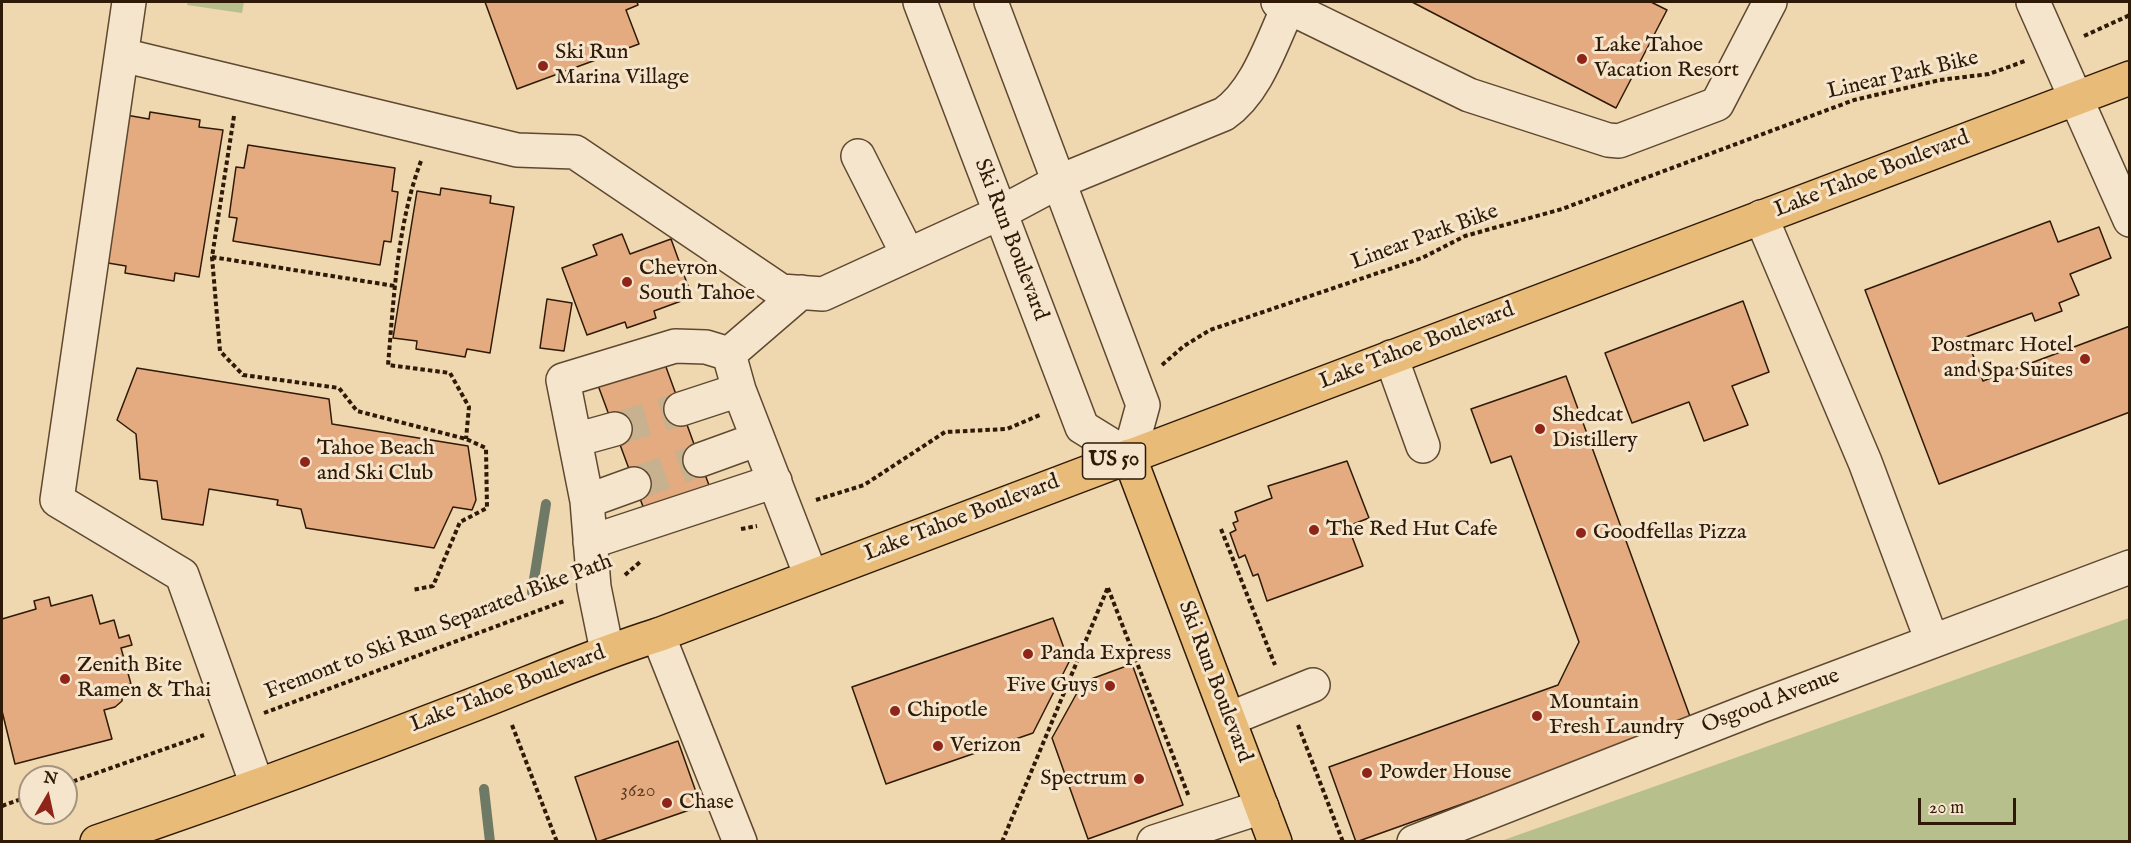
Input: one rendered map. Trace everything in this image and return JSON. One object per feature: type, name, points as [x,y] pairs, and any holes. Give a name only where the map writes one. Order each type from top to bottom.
[{"type":"main road","name":"Lake Tahoe Boulevard","points":[[97,842],[145,834],[257,785],[501,694],[607,651],[658,635],[2130,78]]},
{"type":"main road","name":"Ski Run Boulevard","points":[[1129,456],[1275,842]]},
{"type":"street","points":[[129,2],[57,500],[182,575],[257,785]]},
{"type":"street","name":"Ski Run Boulevard","points":[[920,2],[1082,427],[1129,456]]},
{"type":"street","points":[[991,2],[1143,405],[1129,456]]},
{"type":"street","points":[[122,55],[518,150],[575,152],[781,291],[823,294],[1000,213],[1058,182],[1224,114],[1239,104],[1249,89],[1283,5],[1469,95],[1608,140],[1619,141],[1717,104],[1770,2]]},
{"type":"street","points":[[2033,2],[2078,98],[2130,220]]},
{"type":"street","points":[[858,156],[908,255]]},
{"type":"street","points":[[1761,217],[1865,462],[1932,641]]},
{"type":"street","points":[[729,354],[801,292]]},
{"type":"street","points":[[607,651],[594,587],[587,501],[563,380],[675,346],[706,346],[729,354]]},
{"type":"street","points":[[729,354],[739,390],[811,576]]},
{"type":"street","points":[[1390,357],[1423,446]]},
{"type":"street","points":[[681,409],[739,390]]},
{"type":"street","points":[[575,440],[615,429]]},
{"type":"street","points":[[700,460],[758,439]]},
{"type":"street","points":[[590,542],[775,482]]},
{"type":"street","points":[[587,501],[634,484]]},
{"type":"street","name":"Osgood Avenue","points":[[1414,842],[1932,641],[2130,567]]},
{"type":"street","points":[[658,635],[740,842]]},
{"type":"street","points":[[1228,719],[1313,685]]},
{"type":"street","points":[[1154,842],[1262,807]]},
{"type":"path","name":"Linear Park Bike","points":[[1134,377],[1160,368],[1184,346],[1210,330],[1422,258],[1466,236],[1562,209],[1854,100],[1940,80],[1989,74],[2055,51],[2130,15]]},
{"type":"path","points":[[239,83],[212,257],[220,351],[243,375],[339,388],[357,411],[466,439],[486,448],[487,508],[460,522],[433,586],[412,590]]},
{"type":"path","points":[[433,129],[411,188],[395,286],[388,365],[450,373],[470,407],[466,439]]},
{"type":"path","points":[[212,257],[395,286]]},
{"type":"path","points":[[730,530],[752,528],[789,516],[818,499],[864,485],[945,432],[1006,429],[1071,401]]},
{"type":"path","name":"Fremont to Ski Run Separated Bike Path","points":[[78,780],[235,724],[594,587],[621,579],[641,560]]},
{"type":"path","points":[[1002,842],[1108,587],[1201,827]]},
{"type":"path","points":[[501,694],[557,842]]},
{"type":"path","points":[[2,806],[18,800]]},
{"type":"green space","points":[[188,2],[244,2],[242,13],[187,5]]},
{"type":"green space","points":[[2129,618],[2129,841],[1501,841]]},
{"type":"building","name":"Ski Run Marina Village","points":[[485,2],[637,2],[638,5],[626,10],[639,44],[517,89]]},
{"type":"building","name":"Lake Tahoe Vacation Resort","points":[[1412,2],[1651,2],[1667,10],[1616,108]]},
{"type":"building","points":[[150,112],[200,120],[199,127],[223,130],[199,277],[175,273],[174,281],[125,273],[126,266],[102,262],[126,115],[149,119]]},
{"type":"building","points":[[248,145],[395,168],[392,191],[398,192],[391,242],[384,241],[380,265],[233,241],[237,218],[229,217],[236,167],[244,168]]},
{"type":"building","points":[[441,188],[491,196],[490,203],[514,207],[490,353],[467,349],[465,357],[416,349],[417,341],[393,338],[417,191],[440,195]]},
{"type":"building","name":"Postmarc Hotel and Spa Suites","points":[[2050,221],[2058,242],[2099,227],[2111,258],[2070,274],[2079,295],[2059,303],[2062,311],[2035,321],[2032,313],[1966,337],[1983,381],[2130,326],[2130,412],[1939,484],[1865,290]]},
{"type":"building","name":"Chevron South Tahoe","points":[[622,234],[630,254],[671,239],[692,297],[654,311],[656,318],[627,328],[625,322],[587,335],[562,268],[597,255],[593,245]]},
{"type":"building","points":[[547,299],[572,303],[564,351],[540,348]]},
{"type":"building","points":[[1743,301],[1769,372],[1732,386],[1748,425],[1704,441],[1689,402],[1632,423],[1605,353]]},
{"type":"building","points":[[662,356],[710,488],[645,512],[596,380]]},
{"type":"building","name":"Tahoe Beach and Ski Club","points":[[137,368],[329,399],[332,424],[468,446],[476,500],[472,510],[453,507],[434,548],[306,528],[301,509],[277,505],[278,500],[209,489],[203,525],[162,519],[157,481],[140,479],[136,434],[117,420]]},
{"type":"building","points":[[1566,376],[1692,722],[1356,842],[1329,767],[1558,685],[1579,642],[1511,456],[1491,463],[1471,409]]},
{"type":"building","points":[[1347,461],[1369,518],[1348,526],[1363,566],[1267,601],[1258,574],[1253,576],[1245,555],[1239,558],[1230,533],[1236,530],[1233,523],[1238,521],[1235,512],[1272,498],[1268,486]]},
{"type":"building","points":[[92,595],[100,624],[114,620],[119,638],[129,635],[132,645],[121,648],[131,684],[123,686],[122,701],[115,707],[104,710],[112,739],[15,764],[2,711],[2,619],[36,609],[34,601],[49,597],[51,606]]},
{"type":"building","points":[[1053,618],[1069,662],[1033,733],[886,784],[852,687]]},
{"type":"building","points":[[1132,664],[1183,805],[1088,839],[1052,738],[1083,682]]},
{"type":"building","points":[[678,741],[701,806],[597,842],[575,777]]},
{"type":"waterway","points":[[532,592],[546,504]]},
{"type":"waterway","points":[[484,789],[490,842]]},
{"type":"tunnel","points":[[615,429],[681,409]]},
{"type":"tunnel","points":[[634,484],[700,460]]},
{"type":"place","name":"Lake Tahoe Vacation Resort","points":[[1582,59]]},
{"type":"place","name":"Ski Run Marina Village","points":[[543,66]]},
{"type":"place","name":"Chevron South Tahoe","points":[[627,282]]},
{"type":"place","name":"Postmarc Hotel and Spa Suites","points":[[2085,359]]},
{"type":"place","name":"Shedcat Distillery","points":[[1540,429]]},
{"type":"place","name":"Tahoe Beach and Ski Club","points":[[305,462]]},
{"type":"place","name":"The Red Hut Cafe","points":[[1314,530]]},
{"type":"place","name":"Goodfellas Pizza","points":[[1581,533]]},
{"type":"place","name":"Panda Express","points":[[1028,654]]},
{"type":"place","name":"Zenith Bite Ramen & Thai","points":[[65,679]]},
{"type":"place","name":"Five Guys","points":[[1110,686]]},
{"type":"place","name":"Chipotle","points":[[895,711]]},
{"type":"place","name":"Mountain Fresh Laundry","points":[[1537,716]]},
{"type":"place","name":"Verizon","points":[[938,746]]},
{"type":"place","name":"Powder House","points":[[1367,773]]},
{"type":"place","name":"Spectrum","points":[[1139,779]]},
{"type":"place","name":"Chase","points":[[667,803]]}]
